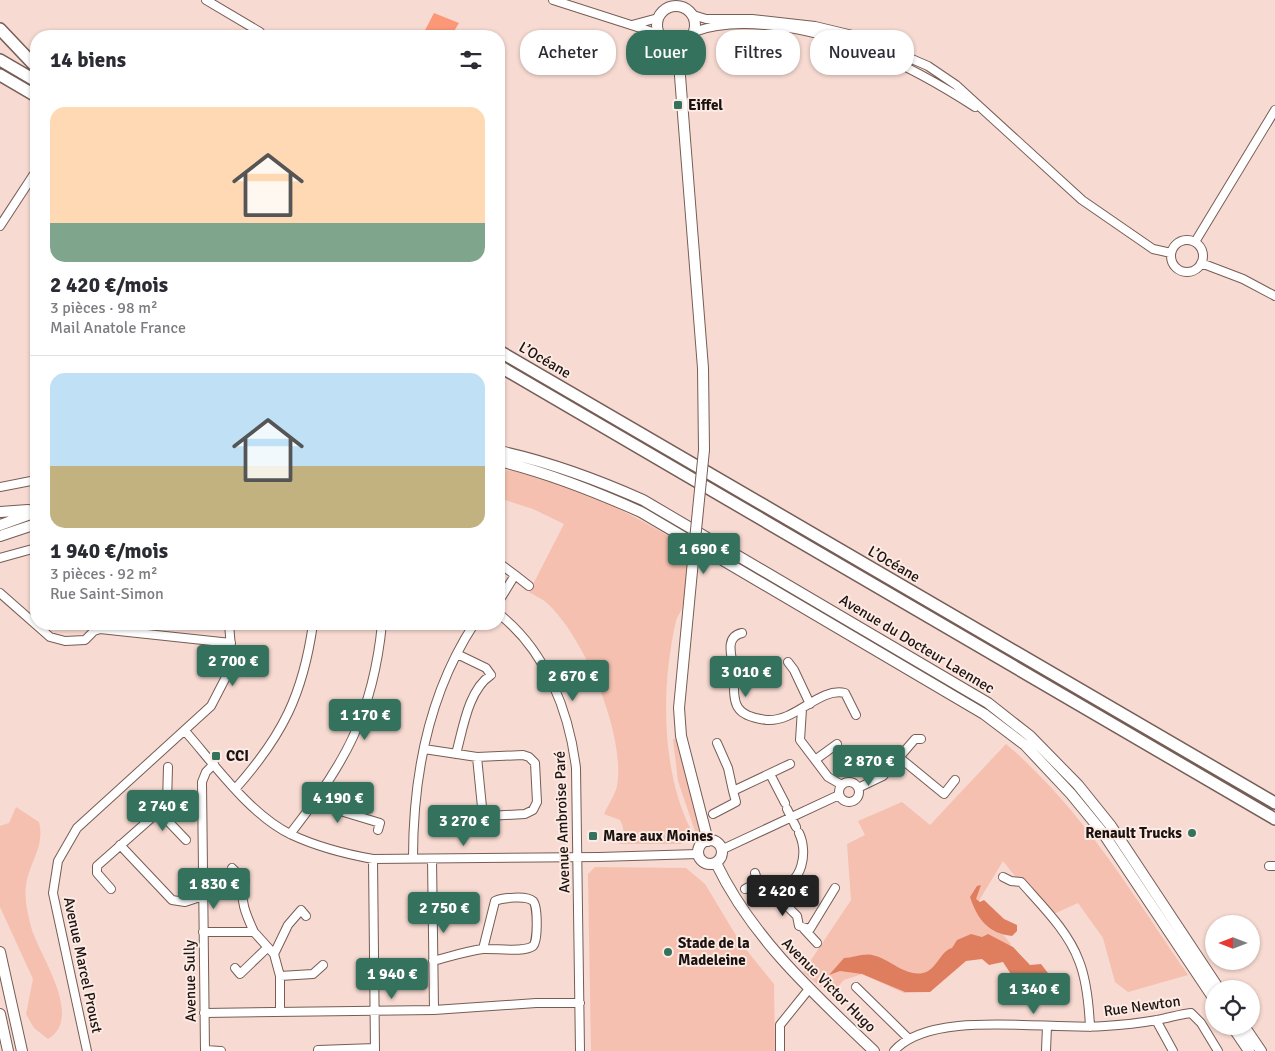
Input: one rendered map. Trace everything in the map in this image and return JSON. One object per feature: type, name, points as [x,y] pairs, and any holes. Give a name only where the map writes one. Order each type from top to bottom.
[{"type":"highway","points":[[0,29],[30,61]]},
{"type":"highway","points":[[0,60],[30,78]]},
{"type":"highway","points":[[0,75],[30,92]]},
{"type":"highway","name":"L’Océane","points":[[505,354],[1275,803]]},
{"type":"highway","name":"L’Océane","points":[[505,370],[1275,819]]},
{"type":"main road","points":[[660,30],[664,9],[682,4],[693,15],[694,30]]},
{"type":"main road","points":[[680,76],[703,368],[704,450],[679,695],[681,736],[708,840]]},
{"type":"main road","name":"Avenue du Docteur Laennec","points":[[505,452],[540,460],[583,474],[643,500],[988,703],[1030,736],[1078,785],[1111,826],[1213,980]]},
{"type":"main road","name":"Avenue du Docteur Laennec","points":[[505,462],[538,470],[590,489],[641,512],[984,714],[1024,745],[1071,794],[1104,833],[1205,985]]},
{"type":"main road","points":[[0,512],[30,510]]},
{"type":"main road","points":[[0,525],[30,512]]},
{"type":"main road","points":[[0,536],[30,526]]},
{"type":"main road","points":[[708,840],[718,844],[722,850],[721,857],[716,863],[705,863],[698,854],[699,847],[708,840]]},
{"type":"main road","name":"Avenue Victor Hugo","points":[[716,863],[765,940],[784,964],[874,1051]]},
{"type":"main road","points":[[0,952],[22,1051]]},
{"type":"main road","points":[[0,1014],[8,1051]]},
{"type":"main road","points":[[1238,1035],[1249,1051]]},
{"type":"main road","points":[[1250,1035],[1261,1051]]},
{"type":"street","points":[[206,0],[257,30]]},
{"type":"street","points":[[553,0],[644,30]]},
{"type":"street","points":[[628,26],[664,9]]},
{"type":"street","points":[[693,15],[706,19],[752,19],[808,25],[861,37],[928,66],[956,85],[1082,200],[1153,248],[1171,253]]},
{"type":"street","points":[[699,30],[720,25],[748,24],[788,28],[810,33]]},
{"type":"street","points":[[914,67],[925,70]]},
{"type":"street","points":[[914,70],[994,120]]},
{"type":"street","points":[[1195,242],[1275,110]]},
{"type":"street","points":[[0,226],[30,180]]},
{"type":"street","points":[[1180,241],[1195,242],[1203,254],[1201,263],[1194,270],[1179,271],[1172,263],[1171,253],[1180,241]]},
{"type":"street","points":[[1201,263],[1243,279],[1275,296]]},
{"type":"street","points":[[0,487],[30,481]]},
{"type":"street","points":[[0,558],[30,550]]},
{"type":"street","points":[[505,568],[529,586]]},
{"type":"street","points":[[505,591],[515,575]]},
{"type":"street","points":[[0,593],[30,619]]},
{"type":"street","name":"Avenue Ambroise Paré","points":[[505,620],[541,662],[555,688],[566,716],[576,768],[580,1051]]},
{"type":"street","points":[[43,630],[50,636],[65,641],[85,640],[97,630]]},
{"type":"street","points":[[109,630],[231,643]]},
{"type":"street","name":"Avenue Marcel Proust","points":[[87,1051],[53,893],[58,861],[77,828],[211,706],[226,677],[232,659],[230,630]]},
{"type":"street","points":[[236,788],[275,740],[288,715],[306,666],[312,630]]},
{"type":"street","points":[[290,834],[314,804],[344,757],[365,709],[381,630]]},
{"type":"street","points":[[413,858],[415,800],[433,711],[457,654],[471,630]]},
{"type":"street","points":[[742,633],[737,634],[731,641],[730,650],[734,672],[732,694],[740,710],[748,716],[769,720],[778,719],[838,691],[845,693],[856,715]]},
{"type":"street","points":[[456,754],[474,696],[482,681],[491,675],[486,668],[457,654]]},
{"type":"street","points":[[788,662],[794,670],[806,707],[800,740],[828,777],[842,785]]},
{"type":"street","points":[[185,731],[259,812],[290,834],[324,848],[373,859],[578,858],[698,854]]},
{"type":"street","points":[[858,788],[882,776],[915,739],[921,738]]},
{"type":"street","points":[[713,814],[736,802],[728,768],[717,743]]},
{"type":"street","points":[[815,760],[837,744]]},
{"type":"street","points":[[424,749],[477,757],[523,755],[529,757],[535,763],[537,802],[533,810],[525,814],[450,818],[449,810]]},
{"type":"street","points":[[477,757],[483,817]]},
{"type":"street","points":[[900,758],[944,794],[955,780]]},
{"type":"street","name":"Avenue Sully","points":[[205,1051],[202,782],[206,772],[214,764]]},
{"type":"street","points":[[733,791],[790,764]]},
{"type":"street","points":[[111,889],[96,870],[99,862],[120,846],[156,813],[163,810],[167,803],[168,767]]},
{"type":"street","points":[[745,889],[758,882],[778,887],[786,886],[800,870],[804,851],[798,830],[770,774]]},
{"type":"street","points":[[839,795],[845,802],[852,802],[859,795],[858,788],[849,782],[842,785]]},
{"type":"street","points":[[722,850],[839,795],[842,785]]},
{"type":"street","points":[[314,804],[380,823],[378,830]]},
{"type":"street","points":[[163,810],[166,819],[186,840]]},
{"type":"street","points":[[120,846],[172,900],[185,902],[203,896]]},
{"type":"street","points":[[318,1048],[375,1050],[373,859]]},
{"type":"street","points":[[432,859],[434,1010]]},
{"type":"street","points":[[232,868],[245,881],[242,887],[243,901],[254,932],[274,954],[280,976],[280,1012]]},
{"type":"street","points":[[755,873],[758,882]]},
{"type":"street","points":[[1003,877],[1011,881],[1021,882],[1064,934],[1079,960],[1087,998],[1090,1027]]},
{"type":"street","points":[[778,887],[785,904],[797,916],[799,926],[817,943]]},
{"type":"street","points":[[804,929],[810,929],[835,888]]},
{"type":"street","points":[[433,961],[483,949],[526,949],[533,946],[537,940],[536,907],[533,901],[528,898],[500,899],[495,901],[483,949]]},
{"type":"street","points":[[274,954],[288,925],[301,910],[306,916]]},
{"type":"street","points":[[204,932],[254,932]]},
{"type":"street","points":[[235,968],[240,974],[267,948]]},
{"type":"street","points":[[280,976],[312,974],[323,965]]},
{"type":"street","points":[[856,987],[910,1039]]},
{"type":"street","points":[[780,1051],[780,1025],[809,989]]},
{"type":"street","points":[[204,1013],[434,1010],[536,1003],[580,1003]]},
{"type":"street","name":"Rue Newton","points":[[894,1051],[910,1039],[931,1030],[964,1025],[1090,1027],[1156,1020],[1191,1013],[1201,1023],[1218,1051]]},
{"type":"street","points":[[1156,1020],[1173,1051]]},
{"type":"street","points":[[1046,1051],[1047,1026]]},
{"type":"street","points":[[205,1051],[220,1051]]},
{"type":"shaded area","points":[[434,13],[459,23],[455,30],[425,30]]},
{"type":"shaded area","points":[[505,470],[549,480],[597,499],[688,547],[685,593],[682,608],[677,617],[671,646],[666,699],[666,726],[673,780],[680,805],[690,828],[681,844],[619,844],[623,832],[620,820],[604,814],[617,786],[618,765],[609,715],[600,689],[576,640],[548,604],[529,592],[564,524],[533,509],[505,500]]},
{"type":"shaded area","points":[[673,739],[678,739],[699,821],[700,832],[696,834],[678,781]]},
{"type":"shaded area","points":[[1006,744],[1034,769],[1082,824],[1126,883],[1188,975],[1128,992],[1115,982],[1103,938],[1078,903],[1047,917],[1003,861],[977,904],[1011,944],[1002,958],[965,959],[930,992],[904,993],[862,974],[844,980],[830,995],[803,972],[851,900],[847,844],[865,835],[858,821],[902,802],[930,825]]},
{"type":"shaded area","points":[[16,807],[39,822],[39,846],[28,876],[26,896],[32,930],[50,970],[61,1002],[62,1017],[58,1029],[48,1039],[34,1028],[26,1014],[33,979],[0,907],[0,826],[9,823]]},
{"type":"shaded area","name":"Stade de la Madeleine","points":[[595,867],[686,868],[705,884],[740,942],[774,984],[775,1051],[591,1051],[588,874]]},
{"type":"shaded area","points":[[981,885],[976,899],[980,902],[984,900],[1004,919],[1017,925],[1017,931],[1012,936],[996,932],[980,919],[970,897],[977,886]]},
{"type":"shaded area","points":[[971,934],[982,937],[988,934],[1013,947],[1030,965],[1041,964],[1051,977],[1028,989],[1016,982],[1003,962],[989,965],[982,959],[966,961],[930,992],[905,992],[862,974],[840,971],[829,975],[844,958],[865,955],[878,957],[903,970],[923,973],[932,968],[944,953],[952,948],[957,940]]},
{"type":"place","name":"Eiffel","points":[[678,105]]},
{"type":"place","name":"CCI","points":[[216,756]]},
{"type":"place","name":"Renault Trucks","points":[[1192,833]]},
{"type":"place","name":"Mare aux Moines","points":[[593,836]]},
{"type":"place","name":"Stade de la Madeleine","points":[[668,952]]}]
